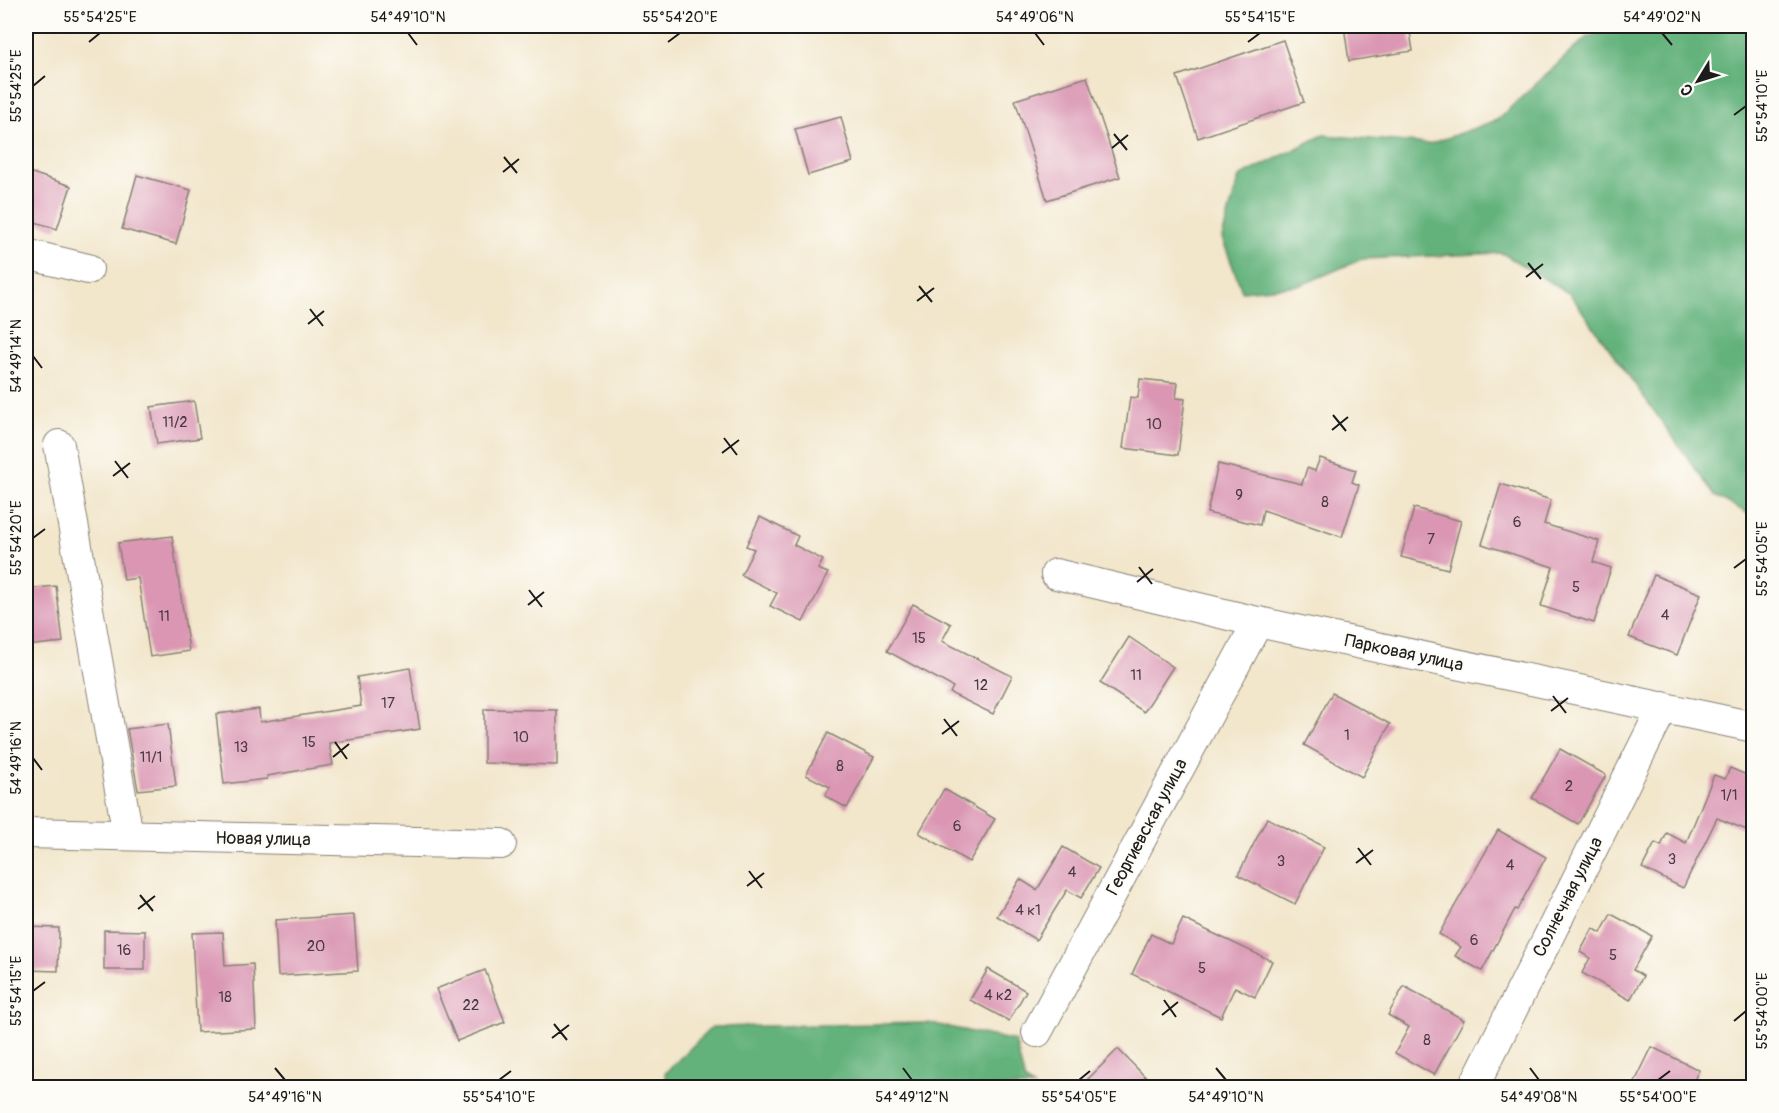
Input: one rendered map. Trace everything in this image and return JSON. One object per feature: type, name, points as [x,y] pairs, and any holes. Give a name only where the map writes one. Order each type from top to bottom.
[{"type":"street","points":[[26,254],[88,269]]},
{"type":"street","points":[[59,445],[128,836]]},
{"type":"street","name":"Парковая улица","points":[[1056,574],[1258,622],[1754,726]]},
{"type":"street","name":"Георгиевская улица","points":[[1037,1032],[1258,622]]},
{"type":"street","name":"Солнечная улица","points":[[1473,1088],[1663,707]]},
{"type":"street","name":"Новая улица","points":[[26,833],[501,844]]},
{"type":"green space","points":[[1624,26],[1753,26],[1753,516],[1715,496],[1570,294],[1502,253],[1362,259],[1301,285],[1242,291],[1222,238],[1239,177],[1323,135],[1430,144],[1497,120],[1587,37]]},
{"type":"green space","points":[[929,1023],[1015,1041],[1025,1082],[1033,1087],[668,1088],[665,1073],[712,1027]]},
{"type":"building","points":[[1344,26],[1409,26],[1413,51],[1349,61]]},
{"type":"building","points":[[1283,40],[1304,102],[1198,138],[1177,76]]},
{"type":"building","points":[[1087,77],[1120,177],[1047,200],[1015,100]]},
{"type":"building","points":[[841,117],[853,162],[808,175],[795,129]]},
{"type":"building","points":[[26,171],[71,186],[57,229],[26,219]]},
{"type":"building","points":[[137,175],[191,190],[176,244],[122,229]]},
{"type":"building","points":[[1140,379],[1178,383],[1176,398],[1185,399],[1178,455],[1123,448],[1130,397],[1138,398]]},
{"type":"building","points":[[194,401],[200,438],[157,444],[151,407]]},
{"type":"building","points":[[1320,458],[1356,470],[1352,482],[1359,485],[1342,537],[1263,510],[1260,525],[1207,513],[1218,464],[1302,484],[1307,468],[1315,471]]},
{"type":"building","points":[[1501,484],[1551,500],[1544,524],[1599,541],[1593,562],[1611,568],[1594,623],[1541,606],[1553,567],[1482,544]]},
{"type":"building","points":[[1414,508],[1461,521],[1448,569],[1401,557]]},
{"type":"building","points":[[760,517],[798,536],[794,545],[823,560],[818,569],[828,573],[803,622],[770,606],[777,593],[741,575],[754,549],[746,546]]},
{"type":"building","points":[[172,536],[189,651],[150,657],[138,578],[124,580],[118,543]]},
{"type":"building","points":[[1654,575],[1701,594],[1677,655],[1629,637]]},
{"type":"building","points":[[56,586],[63,642],[26,646],[26,589]]},
{"type":"building","points":[[913,604],[951,624],[942,641],[1012,676],[993,714],[950,693],[953,687],[887,651]]},
{"type":"building","points":[[1129,637],[1173,667],[1144,712],[1100,683]]},
{"type":"building","points":[[410,668],[420,729],[329,743],[333,765],[267,776],[267,779],[224,784],[216,714],[259,709],[260,722],[361,706],[357,677]]},
{"type":"building","points":[[1332,693],[1390,724],[1362,777],[1304,745]]},
{"type":"building","points":[[484,709],[557,710],[557,765],[484,763]]},
{"type":"building","points":[[168,724],[176,786],[138,790],[127,729]]},
{"type":"building","points":[[828,733],[874,757],[847,808],[825,796],[830,787],[806,775]]},
{"type":"building","points":[[1560,749],[1606,775],[1578,824],[1532,798]]},
{"type":"building","points":[[1730,768],[1754,778],[1754,833],[1717,818],[1683,888],[1642,868],[1655,843],[1661,846],[1667,833],[1686,843],[1714,775],[1725,779]]},
{"type":"building","points":[[944,789],[995,819],[969,862],[919,833]]},
{"type":"building","points":[[1267,818],[1324,847],[1295,904],[1238,875]]},
{"type":"building","points":[[1498,830],[1546,857],[1482,971],[1455,956],[1461,947],[1439,934]]},
{"type":"building","points":[[1063,847],[1099,868],[1081,898],[1067,890],[1036,940],[997,916],[1020,879],[1037,890]]},
{"type":"building","points":[[1611,914],[1652,936],[1633,970],[1643,976],[1630,1000],[1582,973],[1590,958],[1580,952],[1593,928],[1601,933]]},
{"type":"building","points":[[354,915],[358,971],[278,976],[275,920]]},
{"type":"building","points":[[1183,919],[1272,961],[1255,997],[1235,987],[1221,1017],[1132,974],[1151,934],[1171,944]]},
{"type":"building","points":[[26,927],[59,928],[58,971],[26,970]]},
{"type":"building","points":[[104,930],[145,931],[145,970],[104,970]]},
{"type":"building","points":[[223,932],[225,966],[253,964],[256,1029],[197,1032],[192,933]]},
{"type":"building","points":[[988,969],[1026,991],[1009,1021],[970,1000]]},
{"type":"building","points":[[485,970],[505,1022],[457,1041],[436,989]]},
{"type":"building","points":[[1404,986],[1464,1020],[1434,1075],[1395,1053],[1409,1027],[1388,1015]]},
{"type":"building","points":[[1652,1047],[1699,1070],[1690,1088],[1632,1088]]},
{"type":"building","points":[[1118,1049],[1156,1088],[1079,1088]]}]
